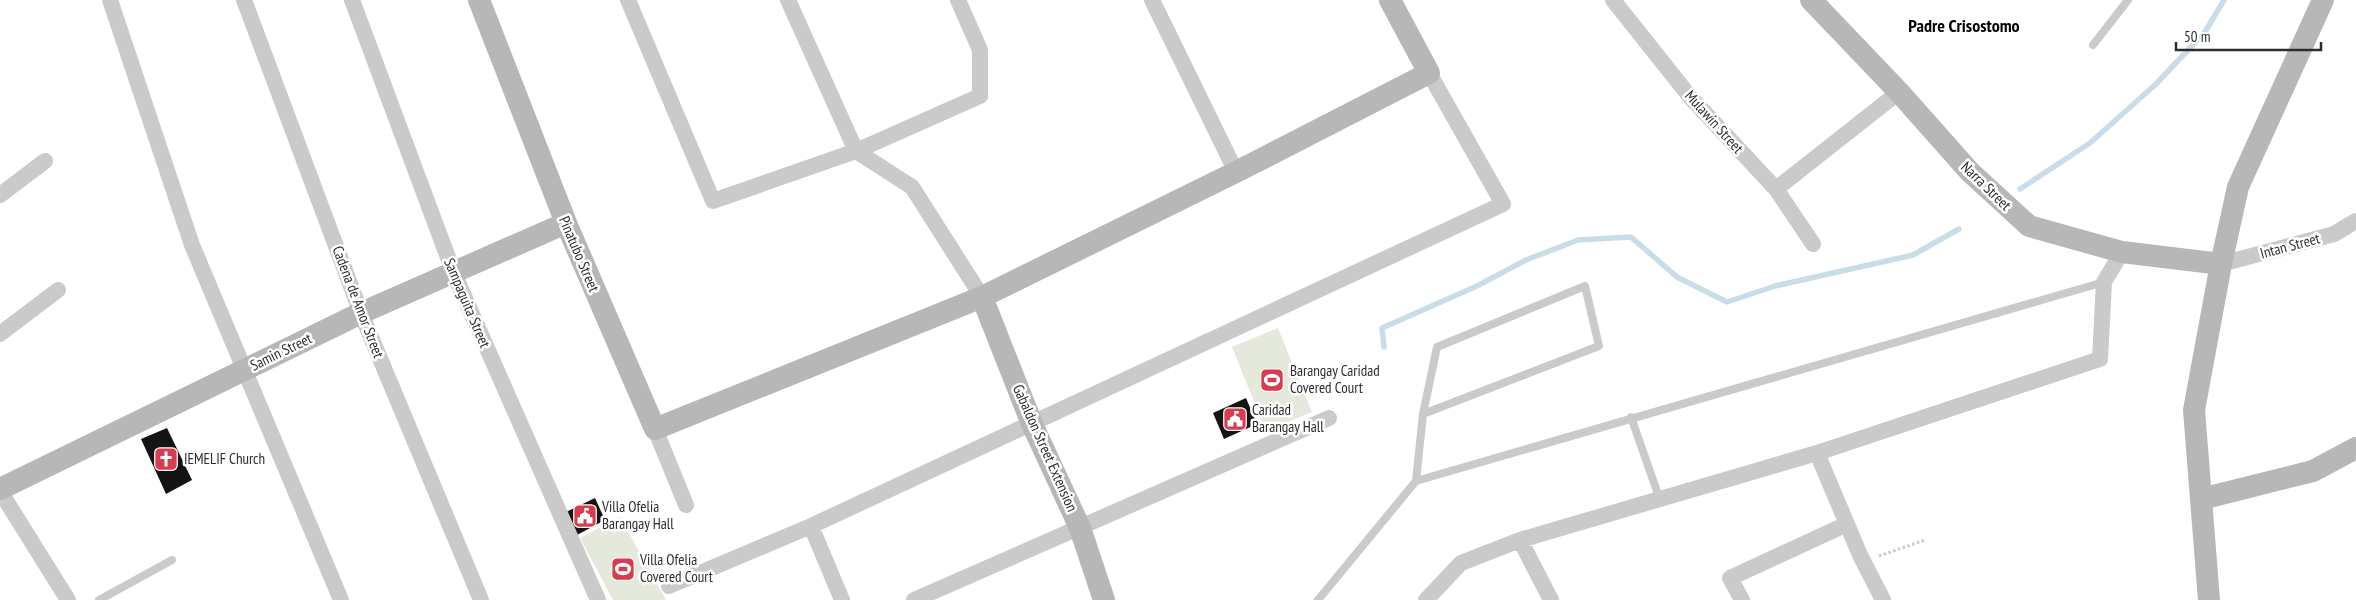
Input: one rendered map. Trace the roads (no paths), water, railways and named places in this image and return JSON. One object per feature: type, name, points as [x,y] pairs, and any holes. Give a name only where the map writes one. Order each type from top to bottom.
[{"type":"street","points":[[110,0],[192,245],[243,371],[341,600]]},
{"type":"street","name":"Cadena de Amor Street","points":[[244,0],[360,312],[481,600]]},
{"type":"street","name":"Sampaguita Street","points":[[352,0],[453,271],[598,600]]},
{"type":"street","name":"Pinatubo Street","points":[[479,0],[566,223],[656,429],[686,505]]},
{"type":"street","points":[[628,0],[713,201],[856,151],[980,96],[980,50],[958,0]]},
{"type":"street","points":[[788,0],[856,151],[912,187],[982,297]]},
{"type":"street","points":[[1152,0],[1236,172]]},
{"type":"street","points":[[670,586],[811,526],[1504,204],[1429,73],[1390,0]]},
{"type":"street","name":"Mulawin Street","points":[[1613,0],[1691,98],[1776,189],[1813,244]]},
{"type":"street","name":"Narra Street","points":[[1811,0],[1900,92],[1970,172],[2029,226],[2122,252],[2221,264]]},
{"type":"street","points":[[2209,600],[2194,410],[2221,264],[2238,187],[2324,0]]},
{"type":"street","points":[[656,429],[982,297],[1236,172],[1429,73]]},
{"type":"street","points":[[1776,189],[1900,92]]},
{"type":"street","points":[[0,195],[45,162]]},
{"type":"street","name":"Intan Street","points":[[2221,264],[2334,234],[2356,221]]},
{"type":"street","name":"Samin Street","points":[[0,490],[360,312],[566,223]]},
{"type":"street","points":[[1426,600],[1461,563],[1520,540],[1817,453],[2100,359],[2104,282],[2122,252]]},
{"type":"street","points":[[0,334],[58,290]]},
{"type":"street","name":"Gabaldon Street Extension","points":[[982,297],[1032,424],[1080,528],[1104,600]]},
{"type":"street","points":[[914,600],[1329,418]]},
{"type":"street","points":[[2201,499],[2313,471],[2356,448]]},
{"type":"street","points":[[1817,453],[1847,524],[1883,600]]},
{"type":"street","points":[[0,490],[68,600]]},
{"type":"street","points":[[1742,600],[1730,578],[1847,524]]},
{"type":"street","points":[[811,526],[842,600]]},
{"type":"street","points":[[1520,540],[1551,600]]},
{"type":"lane","points":[[2093,45],[2128,0]]},
{"type":"lane","points":[[1416,481],[1631,417],[2104,282]]},
{"type":"lane","points":[[1318,600],[1416,481],[1423,414],[1437,347],[1586,286],[1599,346],[1423,414]]},
{"type":"lane","points":[[1631,417],[1660,500]]},
{"type":"lane","points":[[99,600],[172,560]]},
{"type":"waterway","points":[[2020,189],[2090,143],[2156,84],[2205,32],[2224,0]]},
{"type":"waterway","points":[[1384,347],[1382,328],[1477,286],[1526,260],[1578,240],[1631,237],[1677,277],[1727,302],[1775,286],[1913,255],[1959,229]]},
{"type":"place","name":"Barangay Caridad Covered Court","points":[[1272,380]]},
{"type":"place","name":"Caridad Barangay Hall","points":[[1235,419]]},
{"type":"place","name":"IEMELIF Church","points":[[166,459]]},
{"type":"place","name":"Villa Ofelia Barangay Hall","points":[[585,516]]},
{"type":"place","name":"Villa Ofelia Covered Court","points":[[623,569]]},
{"type":"district","name":"Padre Crisostomo","points":[[1964,26]]}]
